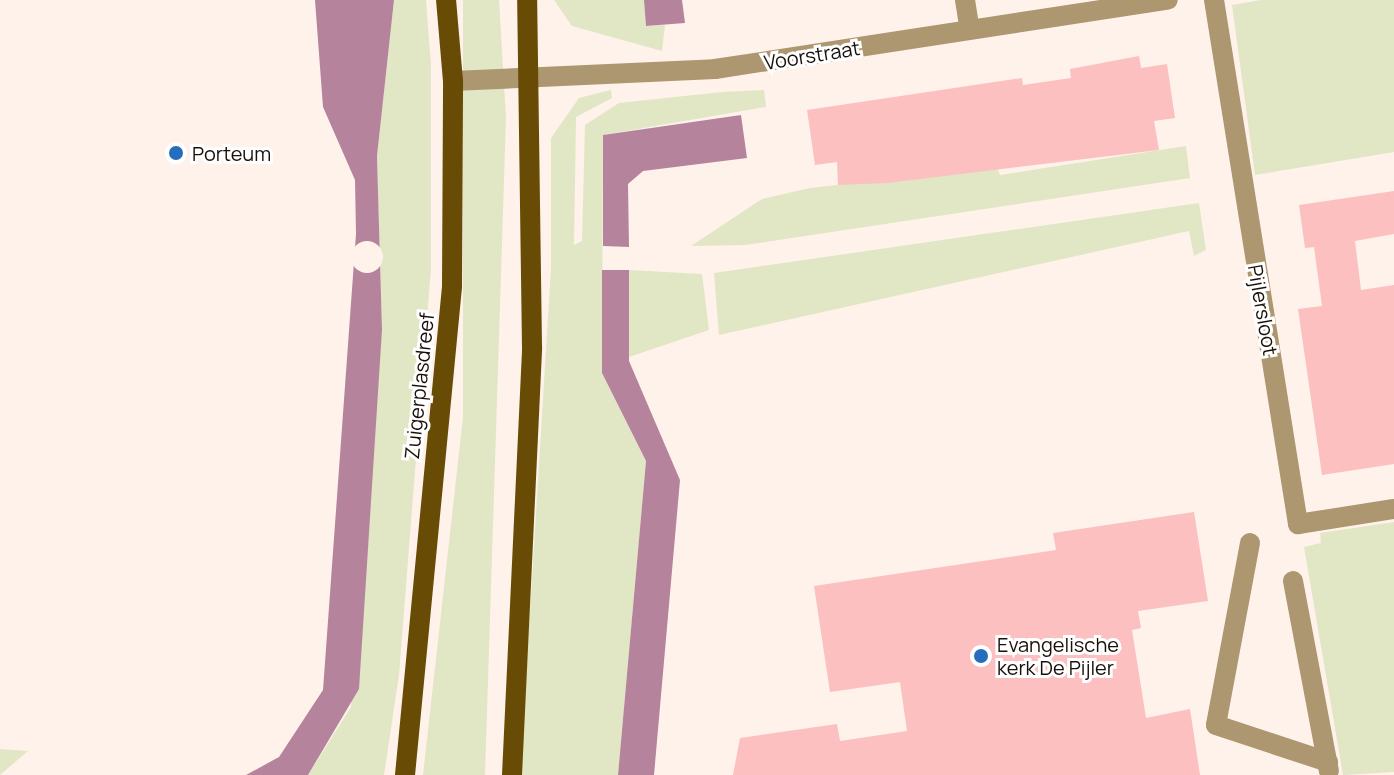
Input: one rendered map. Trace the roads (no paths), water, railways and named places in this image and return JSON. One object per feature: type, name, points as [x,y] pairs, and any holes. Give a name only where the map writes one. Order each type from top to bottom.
[{"type":"main road","name":"Zuigerplasdreef","points":[[405,775],[452,286],[453,81],[446,0]]},
{"type":"main road","points":[[512,775],[532,347],[532,81],[527,0]]},
{"type":"street","points":[[965,0],[970,30]]},
{"type":"street","name":"Voorstraat","points":[[453,81],[532,81],[715,69],[1168,0]]},
{"type":"street","name":"Pijlersloot","points":[[1214,0],[1298,524],[1394,509]]},
{"type":"street","points":[[1250,543],[1216,725],[1329,769]]},
{"type":"street","points":[[1293,581],[1329,769]]},
{"type":"place","name":"Porteum","points":[[176,153]]},
{"type":"place","name":"Evangelische kerk De Pijler","points":[[981,656]]}]
